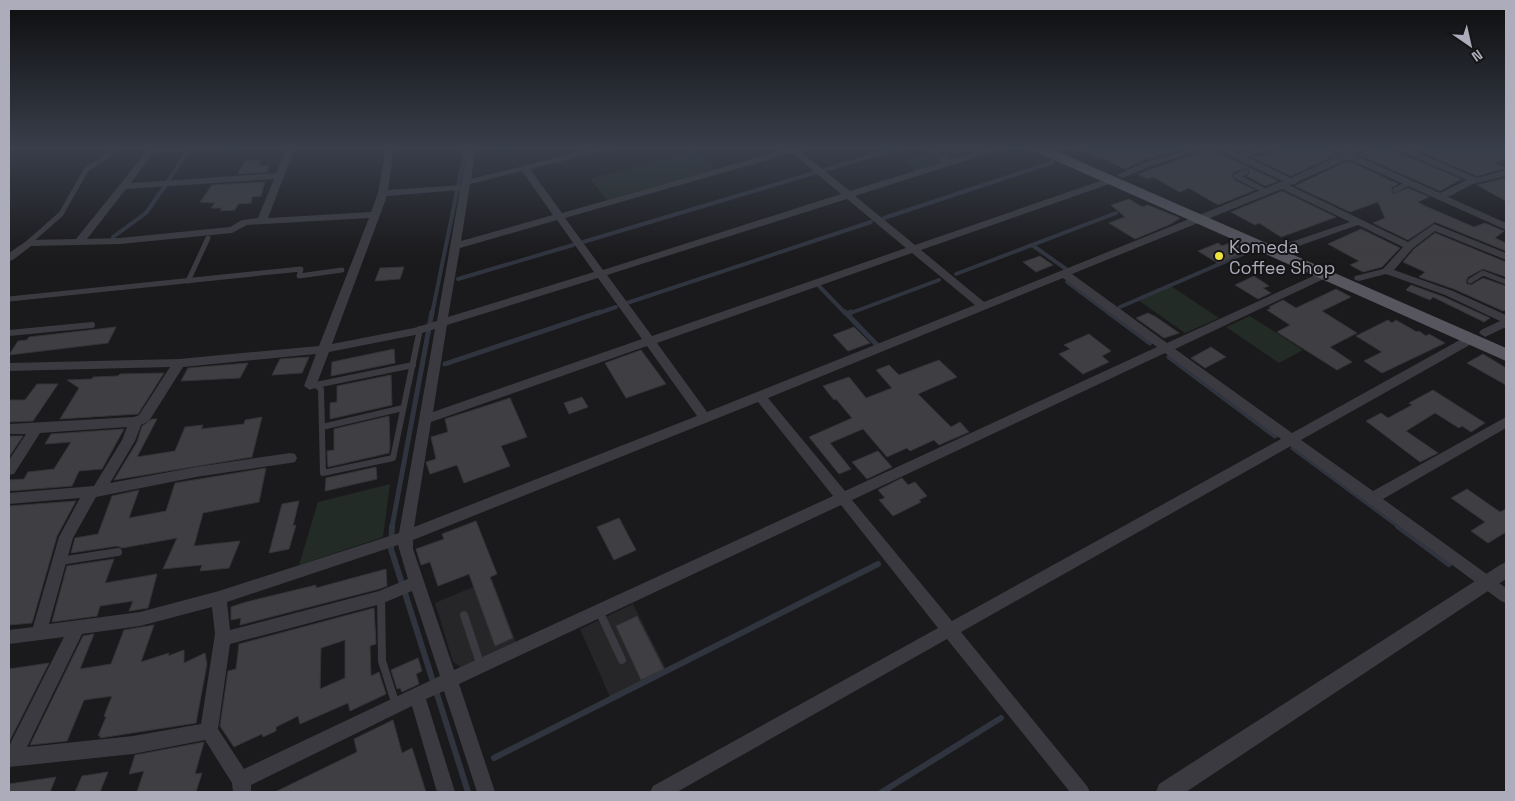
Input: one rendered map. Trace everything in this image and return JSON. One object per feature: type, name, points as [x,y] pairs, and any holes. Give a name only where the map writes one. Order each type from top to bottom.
[{"type":"main road","points":[[1132,184],[1207,217],[1326,274],[1478,336],[1506,342]]},
{"type":"main road","points":[[1207,217],[1286,246],[1359,278],[1478,336],[1506,355]]},
{"type":"street","points":[[78,243],[123,186],[148,184]]},
{"type":"street","points":[[262,221],[276,184]]},
{"type":"street","points":[[313,386],[324,349],[383,193],[384,184]]},
{"type":"street","points":[[536,184],[705,418]]},
{"type":"street","points":[[456,246],[667,184]]},
{"type":"street","points":[[835,184],[983,306]]},
{"type":"street","points":[[9,367],[179,363],[324,349],[431,326],[880,184]]},
{"type":"street","points":[[426,419],[1099,184]]},
{"type":"street","points":[[9,637],[140,619],[219,598],[402,538],[1287,184]]},
{"type":"street","points":[[1289,184],[1358,222],[1410,246]]},
{"type":"street","points":[[1412,184],[1506,227]]},
{"type":"street","points":[[1440,197],[1465,184]]},
{"type":"street","points":[[383,193],[451,188],[465,185],[456,246],[431,326],[426,419],[402,538],[406,548],[408,586],[433,688],[446,792]]},
{"type":"street","points":[[9,258],[28,243],[120,241],[232,230],[245,222],[374,215]]},
{"type":"street","points":[[1286,246],[1358,222]]},
{"type":"street","points":[[1359,278],[1387,271],[1410,246],[1434,227],[1506,257]]},
{"type":"street","points":[[1387,271],[1449,293],[1506,320]]},
{"type":"street","points":[[1065,274],[1506,596]]},
{"type":"street","points":[[219,598],[222,639],[209,731],[241,786],[396,705],[1326,274]]},
{"type":"street","points":[[659,792],[1506,320]]},
{"type":"street","points":[[9,430],[136,422],[144,418],[179,363]]},
{"type":"street","points":[[760,396],[1081,792]]},
{"type":"street","points":[[38,633],[66,537],[128,441],[136,422]]},
{"type":"street","points":[[1373,498],[1506,422]]},
{"type":"street","points":[[9,470],[36,429]]},
{"type":"street","points":[[9,498],[95,491],[290,458]]},
{"type":"street","points":[[1167,792],[1506,570]]},
{"type":"street","points":[[222,639],[381,597],[408,586]]},
{"type":"street","points":[[10,758],[77,628]]},
{"type":"street","points":[[433,688],[486,792]]},
{"type":"street","points":[[10,758],[132,745],[209,731]]},
{"type":"lane","points":[[28,243],[61,214],[78,184]]},
{"type":"lane","points":[[1252,184],[1267,192]]},
{"type":"lane","points":[[1395,190],[1406,184]]},
{"type":"lane","points":[[188,281],[208,238]]},
{"type":"lane","points":[[9,299],[301,269],[299,276],[342,270]]},
{"type":"lane","points":[[1470,281],[1482,272],[1506,282]]},
{"type":"lane","points":[[9,333],[92,325]]},
{"type":"lane","points":[[313,386],[320,389],[323,473],[393,458],[413,365],[431,326]]},
{"type":"lane","points":[[313,386],[413,365]]},
{"type":"lane","points":[[322,427],[403,408]]},
{"type":"lane","points":[[60,561],[118,552]]},
{"type":"lane","points":[[381,597],[382,661],[396,705]]},
{"type":"lane","points":[[599,611],[622,660]]},
{"type":"lane","points":[[464,615],[481,666]]},
{"type":"shaded area","points":[[594,184],[662,184],[607,200]]},
{"type":"shaded area","points":[[1171,286],[1219,318],[1185,333],[1138,300]]},
{"type":"shaded area","points":[[1250,316],[1303,350],[1279,363],[1226,327]]},
{"type":"shaded area","points":[[390,484],[383,537],[299,565],[318,502]]},
{"type":"shaded area","points":[[492,579],[516,642],[461,667],[453,662],[435,603]]},
{"type":"shaded area","points":[[633,604],[666,669],[610,697],[580,629]]},
{"type":"building","points":[[264,184],[261,196],[252,197],[251,203],[238,204],[235,210],[220,211],[222,208],[211,208],[215,203],[200,202],[212,185]]},
{"type":"building","points":[[1166,184],[1243,184],[1255,190],[1218,205],[1189,188],[1180,192]]},
{"type":"building","points":[[1298,184],[1397,184],[1391,188],[1393,194],[1408,188],[1429,197],[1418,202],[1423,205],[1474,227],[1485,223],[1504,231],[1495,238],[1506,243],[1506,251],[1435,222],[1408,240],[1373,223],[1385,218],[1378,202],[1350,212],[1295,186]]},
{"type":"building","points":[[1425,184],[1452,184],[1440,191]]},
{"type":"building","points":[[1506,184],[1506,201],[1477,185]]},
{"type":"building","points":[[1282,191],[1336,217],[1281,237],[1259,223],[1255,225],[1231,212]]},
{"type":"building","points":[[1129,199],[1142,207],[1148,205],[1180,218],[1171,224],[1135,239],[1109,223],[1125,217],[1111,205]]},
{"type":"building","points":[[1361,229],[1400,248],[1382,267],[1363,272],[1350,265],[1359,261],[1328,244]]},
{"type":"building","points":[[1435,233],[1506,262],[1506,277],[1483,269],[1468,277],[1466,281],[1467,284],[1471,285],[1483,278],[1506,286],[1506,310],[1503,311],[1454,289],[1419,277],[1425,272],[1403,262],[1414,249]]},
{"type":"building","points":[[1232,242],[1248,251],[1219,264],[1198,251],[1218,243],[1222,246]]},
{"type":"building","points":[[1040,256],[1053,265],[1036,272],[1023,262]]},
{"type":"building","points":[[404,267],[400,279],[375,281],[380,268]]},
{"type":"building","points":[[1254,276],[1269,286],[1263,288],[1271,293],[1258,299],[1235,285]]},
{"type":"building","points":[[1411,285],[1444,297],[1490,318],[1484,322],[1433,297],[1430,300],[1406,290]]},
{"type":"building","points":[[1336,289],[1351,297],[1322,311],[1357,333],[1330,347],[1352,362],[1337,370],[1277,332],[1290,325],[1267,310],[1283,300],[1296,308]]},
{"type":"building","points":[[1148,313],[1179,333],[1164,338],[1136,318]]},
{"type":"building","points":[[1388,320],[1392,323],[1396,320],[1417,332],[1419,331],[1426,336],[1429,334],[1445,343],[1382,373],[1364,361],[1382,352],[1356,336]]},
{"type":"building","points":[[116,327],[108,343],[9,355],[18,341],[27,340],[29,337]]},
{"type":"building","points":[[854,327],[870,343],[848,351],[833,335]]},
{"type":"building","points":[[1089,334],[1111,351],[1102,356],[1109,362],[1083,374],[1059,354],[1070,349],[1064,345]]},
{"type":"building","points":[[1211,347],[1226,357],[1205,368],[1191,358]]},
{"type":"building","points":[[394,349],[395,363],[331,376],[332,362]]},
{"type":"building","points":[[641,350],[666,384],[626,398],[605,363]]},
{"type":"building","points":[[1483,354],[1506,368],[1506,385],[1467,363]]},
{"type":"building","points":[[309,357],[302,373],[272,375],[280,359]]},
{"type":"building","points":[[939,360],[957,377],[918,394],[951,427],[960,422],[969,432],[939,445],[934,440],[910,451],[907,448],[887,457],[863,429],[830,443],[851,469],[839,474],[809,437],[852,418],[823,386],[849,377],[866,398],[892,388],[876,370],[889,365],[899,375]]},
{"type":"building","points":[[248,363],[240,378],[181,381],[188,368]]},
{"type":"building","points":[[164,373],[138,414],[60,419],[79,388],[67,380],[92,379],[93,377],[118,376],[120,374]]},
{"type":"building","points":[[391,375],[392,405],[330,419],[330,403],[337,402],[337,386]]},
{"type":"building","points":[[37,384],[58,384],[33,421],[9,422],[9,400],[25,400]]},
{"type":"building","points":[[1433,390],[1485,423],[1471,432],[1462,426],[1459,428],[1435,413],[1406,431],[1438,453],[1420,462],[1366,421],[1381,413],[1388,418],[1412,405],[1409,403]]},
{"type":"building","points":[[582,397],[588,407],[569,414],[564,403]]},
{"type":"building","points":[[510,398],[527,437],[501,446],[510,466],[464,483],[457,465],[430,474],[426,462],[436,459],[431,437],[448,432],[445,419]]},
{"type":"building","points":[[389,416],[389,453],[328,467],[327,451],[334,450],[334,429]]},
{"type":"building","points":[[262,417],[252,457],[114,480],[137,442],[142,426],[152,419],[157,419],[137,457],[175,451],[185,427],[203,425],[201,429],[244,424],[245,420]]},
{"type":"building","points":[[124,429],[102,469],[79,471],[72,486],[9,491],[9,480],[24,479],[28,472],[54,469],[71,442],[45,444],[51,434]]},
{"type":"building","points":[[9,436],[23,436],[9,457]]},
{"type":"building","points":[[878,451],[892,467],[867,479],[852,462]]},
{"type":"building","points":[[376,467],[377,479],[325,491],[326,478]]},
{"type":"building","points":[[266,468],[259,502],[203,513],[194,546],[240,541],[229,568],[200,571],[202,565],[163,569],[177,538],[122,548],[117,546],[71,553],[75,538],[98,534],[112,496],[139,490],[129,518],[166,511],[175,483]]},
{"type":"building","points":[[902,478],[908,485],[915,482],[927,496],[919,500],[921,502],[893,516],[879,500],[885,498],[878,490]]},
{"type":"building","points":[[1467,489],[1500,512],[1506,509],[1506,532],[1488,543],[1471,531],[1485,522],[1451,498]]},
{"type":"building","points":[[76,501],[57,536],[32,623],[9,625],[9,506]]},
{"type":"building","points":[[299,501],[293,526],[296,525],[289,549],[269,553],[282,504]]},
{"type":"building","points":[[619,518],[636,550],[614,560],[597,527]]},
{"type":"building","points":[[476,521],[497,574],[490,577],[513,638],[495,646],[469,574],[438,586],[430,562],[421,565],[416,549],[444,539],[442,534]]},
{"type":"building","points":[[114,559],[105,583],[157,574],[148,608],[129,611],[133,601],[100,606],[97,616],[52,622],[67,566]]},
{"type":"building","points":[[386,569],[387,586],[379,589],[240,625],[241,618],[231,620],[231,607],[246,602],[316,585],[316,588]]},
{"type":"building","points":[[374,608],[376,644],[370,646],[371,676],[379,672],[386,694],[350,711],[348,703],[300,724],[298,716],[276,727],[276,731],[263,737],[262,734],[234,747],[220,726],[228,671],[236,669],[239,644]],"holes":[[[345,640],[345,678],[320,689],[321,648]]]},
{"type":"building","points":[[637,616],[664,669],[641,680],[616,626]]},
{"type":"building","points":[[154,625],[141,662],[184,650],[184,663],[205,653],[207,664],[196,723],[100,738],[100,735],[98,736],[112,696],[84,700],[67,741],[30,745],[83,636],[94,634],[80,669],[111,664],[124,630]]},
{"type":"building","points":[[418,658],[422,671],[416,674],[419,684],[402,692],[400,688],[397,689],[391,670]]},
{"type":"building","points":[[49,663],[9,742],[9,669]]},
{"type":"building","points":[[393,720],[402,753],[412,748],[426,792],[275,792],[357,752],[354,739]]},
{"type":"building","points":[[204,742],[195,774],[202,773],[196,792],[137,792],[144,771],[129,774],[135,755]]},
{"type":"building","points":[[108,772],[100,792],[75,792],[82,776]]},
{"type":"building","points":[[56,777],[50,792],[9,792],[9,784]]},
{"type":"waterway","points":[[432,314],[458,184]]},
{"type":"waterway","points":[[583,242],[776,184]]},
{"type":"waterway","points":[[884,218],[985,184]]},
{"type":"waterway","points":[[113,237],[146,213],[165,186]]},
{"type":"waterway","points":[[1032,245],[1116,213]]},
{"type":"waterway","points":[[627,303],[871,222]]},
{"type":"waterway","points":[[458,279],[573,245]]},
{"type":"waterway","points":[[956,274],[1032,245]]},
{"type":"waterway","points":[[1032,245],[1066,269]]},
{"type":"waterway","points":[[1120,307],[1252,250]]},
{"type":"waterway","points":[[848,314],[939,280]]},
{"type":"waterway","points":[[1067,282],[1110,314]]},
{"type":"waterway","points":[[819,286],[846,314]]},
{"type":"waterway","points":[[596,314],[616,307]]},
{"type":"waterway","points":[[392,527],[432,312]]},
{"type":"waterway","points":[[445,364],[600,312]]},
{"type":"waterway","points":[[845,312],[877,345]]},
{"type":"waterway","points":[[847,314],[851,312]]},
{"type":"waterway","points":[[1108,312],[1150,343]]},
{"type":"waterway","points":[[1169,357],[1275,436]]},
{"type":"waterway","points":[[1293,448],[1400,527]]},
{"type":"waterway","points":[[392,526],[391,549],[468,792]]},
{"type":"waterway","points":[[1398,526],[1449,564]]},
{"type":"waterway","points":[[494,758],[878,564]]},
{"type":"waterway","points":[[882,792],[1001,718]]},
{"type":"place","name":"Komeda Coffee Shop","points":[[1219,256]]}]
